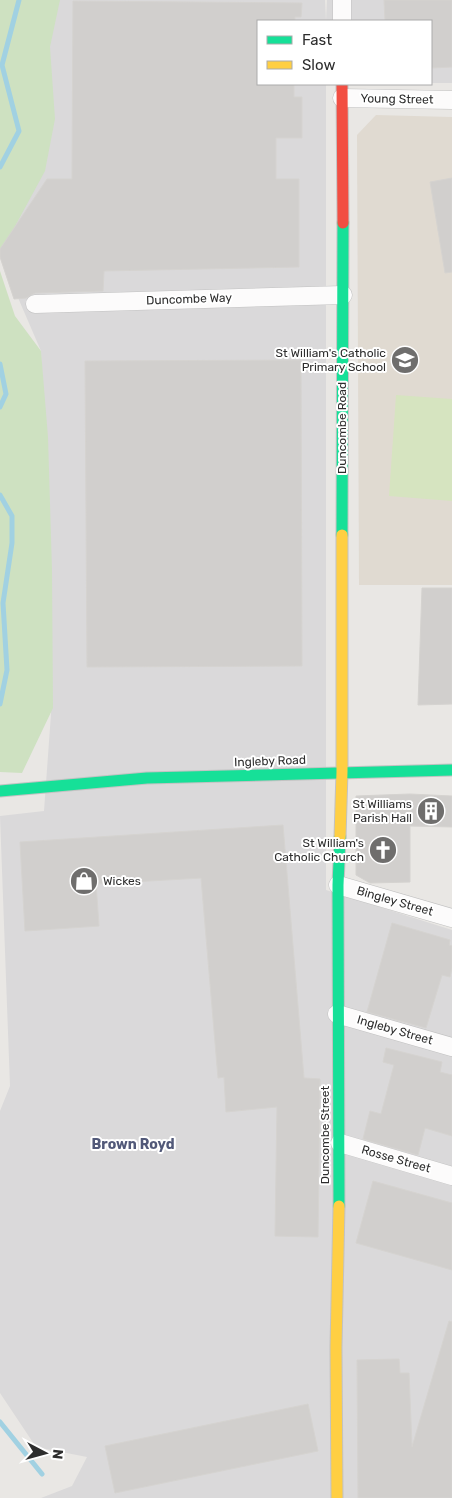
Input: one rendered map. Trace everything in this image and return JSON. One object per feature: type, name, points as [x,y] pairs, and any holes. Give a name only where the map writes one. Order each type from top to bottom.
[{"type":"street","points":[[342,0],[342,20]]},
{"type":"street","name":"Young Street","points":[[342,91],[452,100]]},
{"type":"street","name":"Duncombe Road","points":[[342,91],[342,772]]},
{"type":"street","name":"Duncombe Way","points":[[35,304],[343,295]]},
{"type":"street","name":"Ingleby Road","points":[[0,791],[147,778],[452,770]]},
{"type":"street","name":"Duncombe Street","points":[[337,1498],[336,1347],[340,1143],[337,1014],[338,885],[342,772]]},
{"type":"street","name":"Bingley Street","points":[[338,885],[452,918]]},
{"type":"street","name":"Ingleby Street","points":[[337,1014],[452,1047]]},
{"type":"street","name":"Rosse Street","points":[[340,1143],[452,1176]]},
{"type":"shaded area","points":[[59,0],[325,0],[326,20],[257,20],[257,85],[326,85],[326,890],[452,930],[452,1498],[41,1498],[72,1486],[87,1457],[36,1447],[0,1393],[0,1111],[10,1086],[0,816],[44,811],[51,714],[41,351],[0,256]]},
{"type":"shaded area","points":[[327,0],[452,0],[452,83],[432,83],[432,20],[326,20]]},
{"type":"shaded area","name":"St William's Catholic Primary School","points":[[376,115],[452,117],[452,585],[359,585],[357,135]]},
{"type":"green space","points":[[0,0],[60,0],[50,47],[55,119],[45,171],[0,254]]},
{"type":"green space","points":[[0,271],[15,316],[41,351],[48,437],[52,570],[53,708],[22,773],[0,772]]},
{"type":"green space","points":[[396,395],[452,399],[452,501],[389,496]]},
{"type":"building","points":[[384,0],[452,0],[452,67],[432,68],[432,20],[385,20]]},
{"type":"building","points":[[73,1],[302,3],[301,17],[295,17],[295,20],[257,20],[257,85],[294,85],[294,97],[302,97],[302,138],[276,138],[276,179],[299,179],[299,267],[104,271],[103,291],[35,293],[26,298],[14,299],[0,257],[0,249],[47,179],[72,179]]},
{"type":"building","points":[[452,178],[452,272],[445,273],[430,182]]},
{"type":"building","points":[[301,360],[302,666],[87,667],[85,361]]},
{"type":"building","points":[[422,588],[452,588],[452,704],[418,705]]},
{"type":"building","name":"St William's Catholic Church","points":[[410,794],[452,796],[452,827],[410,826],[410,882],[370,883],[356,875],[356,796]]},
{"type":"building","points":[[283,825],[304,1078],[320,1079],[318,1237],[275,1236],[277,1107],[226,1112],[224,1077],[218,1078],[201,878],[96,884],[99,926],[25,931],[20,842]]},
{"type":"building","points":[[392,923],[450,940],[449,945],[452,946],[450,977],[442,975],[426,1028],[367,1012]]},
{"type":"building","points":[[386,1048],[442,1062],[440,1072],[452,1075],[452,1136],[425,1128],[418,1155],[363,1139],[370,1111],[381,1114],[394,1065],[383,1062]]},
{"type":"building","points":[[373,1181],[452,1203],[452,1270],[356,1243]]},
{"type":"building","points":[[449,1321],[452,1322],[452,1498],[358,1498],[357,1360],[399,1359],[400,1373],[409,1373],[412,1447]]},
{"type":"building","points":[[308,1404],[318,1451],[115,1493],[105,1446]]},
{"type":"waterway","points":[[0,167],[19,131],[2,65],[19,0]]},
{"type":"waterway","points":[[0,364],[6,394],[0,407]]},
{"type":"waterway","points":[[0,495],[12,516],[12,543],[3,603],[7,670],[0,704]]},
{"type":"waterway","points":[[0,1422],[42,1474]]},
{"type":"traffic: fast","points":[[342,535],[343,223]]},
{"type":"traffic: fast","points":[[0,791],[147,778],[452,770]]},
{"type":"traffic: fast","points":[[339,1206],[338,885],[340,837]]},
{"type":"traffic: slow","points":[[340,837],[342,772],[342,535]]},
{"type":"traffic: slow","points":[[337,1498],[336,1347],[339,1206]]},
{"type":"traffic: jam","points":[[342,85],[343,223]]},
{"type":"place","name":"St William's Catholic Primary School","points":[[405,360]]},
{"type":"place","name":"St Williams Parish Hall","points":[[431,811]]},
{"type":"place","name":"St William's Catholic Church","points":[[383,850]]},
{"type":"place","name":"Wickes","points":[[84,881]]},
{"type":"district","name":"Brown Royd","points":[[133,1144]]}]
